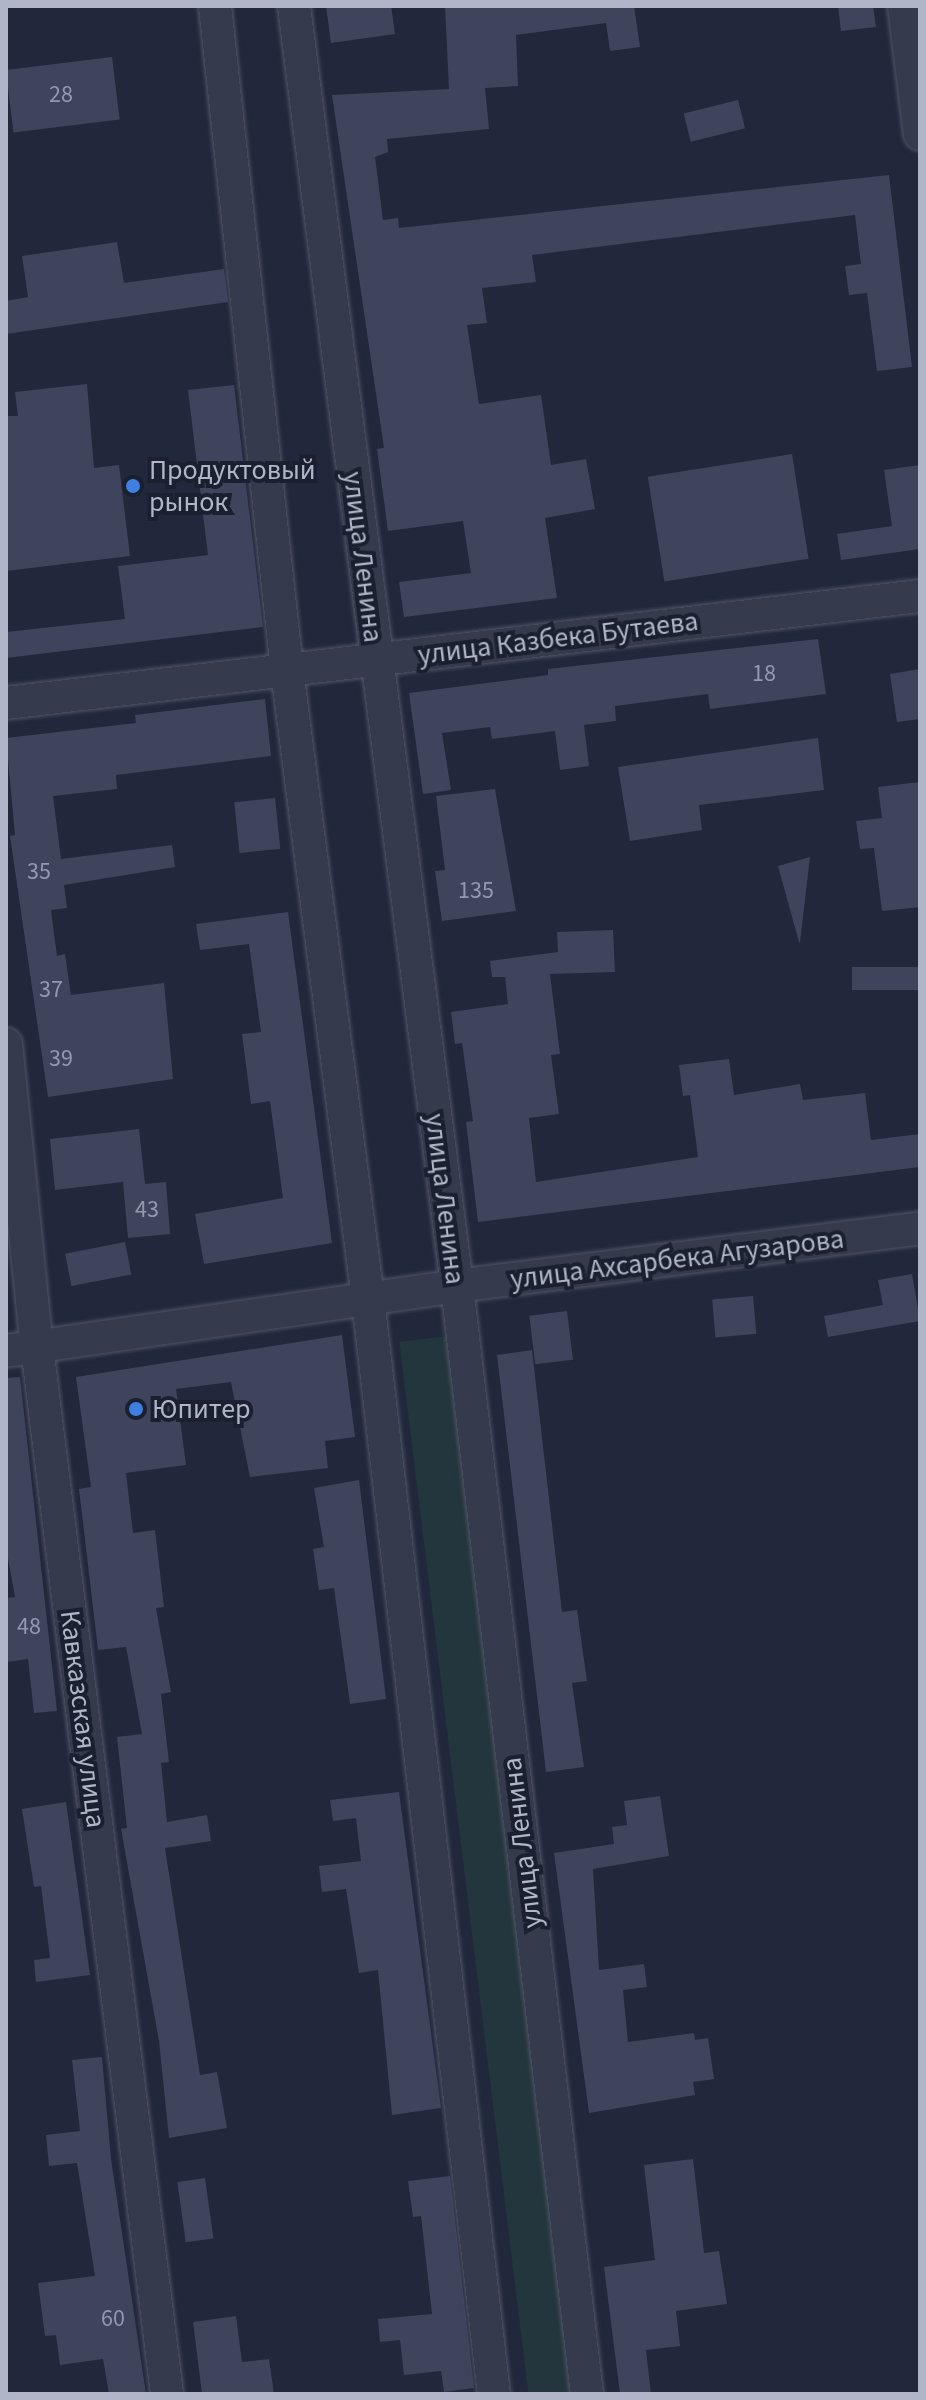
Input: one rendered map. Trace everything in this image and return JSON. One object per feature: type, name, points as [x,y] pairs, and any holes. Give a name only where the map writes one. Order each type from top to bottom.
[{"type":"street","points":[[215,6],[287,670],[368,1299],[494,2394]]},
{"type":"street","name":"улица Ленина","points":[[294,6],[457,1286],[587,2394]]},
{"type":"street","points":[[904,6],[920,134]]},
{"type":"street","name":"улица Казбека Бутаева","points":[[6,703],[920,596]]},
{"type":"street","name":"Кавказская улица","points":[[6,1044],[22,1349],[167,2394]]},
{"type":"street","name":"улица Ахсарбека Агузарова","points":[[22,1349],[457,1286],[920,1228]]},
{"type":"shaded area","points":[[447,1336],[577,2393],[529,2394],[399,1342]]},
{"type":"building","points":[[326,6],[391,6],[395,34],[331,43]]},
{"type":"building","points":[[445,6],[634,6],[640,47],[610,51],[606,23],[516,35],[518,86],[485,88],[489,129],[387,139],[388,152],[375,157],[383,220],[398,218],[399,228],[889,175],[912,367],[877,371],[867,293],[849,295],[845,266],[861,264],[855,215],[532,255],[536,282],[482,288],[487,323],[467,325],[479,404],[541,395],[551,465],[586,459],[595,509],[545,518],[557,598],[404,617],[399,582],[471,573],[463,521],[388,531],[377,449],[384,448],[332,95],[449,89]]},
{"type":"building","points":[[838,6],[873,6],[876,27],[841,31]]},
{"type":"building","points":[[112,57],[120,120],[13,133],[6,70]]},
{"type":"building","points":[[738,100],[745,128],[691,142],[684,114]]},
{"type":"building","points":[[117,242],[124,283],[224,269],[228,302],[6,334],[6,301],[28,297],[22,256]]},
{"type":"building","points":[[87,384],[94,468],[119,465],[130,556],[6,571],[6,416],[18,416],[15,392]]},
{"type":"building","points":[[234,385],[263,627],[6,658],[6,632],[125,619],[118,566],[208,555],[188,390]]},
{"type":"building","points":[[792,454],[809,559],[664,582],[648,477]]},
{"type":"building","points":[[920,465],[920,549],[841,560],[837,534],[892,526],[884,470]]},
{"type":"building","points":[[818,639],[826,694],[710,709],[708,694],[615,706],[616,721],[584,725],[589,766],[560,770],[555,731],[492,739],[490,727],[442,733],[451,790],[423,794],[409,693],[548,675],[548,669]]},
{"type":"building","points":[[920,669],[920,719],[897,722],[890,674]]},
{"type":"building","points":[[265,699],[271,756],[116,775],[117,789],[53,796],[61,859],[172,845],[175,867],[64,885],[67,908],[51,910],[57,956],[65,954],[71,995],[164,983],[173,1079],[48,1097],[10,836],[15,835],[6,738],[136,723],[135,715]]},
{"type":"building","points":[[818,738],[824,790],[699,805],[702,830],[630,841],[618,767]]},
{"type":"building","points":[[920,782],[920,907],[882,911],[874,848],[860,849],[856,821],[882,818],[878,787]]},
{"type":"building","points":[[495,789],[516,911],[442,921],[435,871],[445,870],[436,796]]},
{"type":"building","points":[[275,798],[280,849],[240,853],[234,802]]},
{"type":"building","points":[[810,857],[800,942],[799,942],[778,866]]},
{"type":"building","points":[[288,912],[332,1243],[204,1264],[195,1214],[283,1198],[270,1101],[251,1104],[242,1034],[261,1032],[249,944],[200,950],[196,924]]},
{"type":"building","points":[[613,930],[615,972],[550,974],[560,1054],[551,1055],[559,1114],[529,1118],[536,1182],[698,1157],[690,1095],[683,1096],[679,1065],[729,1059],[734,1095],[800,1084],[803,1100],[865,1093],[871,1140],[920,1134],[920,1167],[478,1222],[466,1122],[473,1121],[462,1043],[455,1044],[451,1012],[508,1004],[505,977],[492,977],[490,961],[558,952],[557,932]]},
{"type":"building","points":[[852,967],[920,967],[920,990],[852,990]]},
{"type":"building","points":[[139,1129],[145,1184],[166,1182],[170,1234],[128,1238],[123,1182],[55,1190],[50,1139]]},
{"type":"building","points":[[125,1242],[131,1274],[71,1286],[65,1254]]},
{"type":"building","points":[[912,1274],[920,1321],[828,1337],[824,1316],[883,1305],[878,1280]]},
{"type":"building","points":[[753,1296],[756,1334],[715,1337],[712,1300]]},
{"type":"building","points":[[567,1311],[573,1360],[535,1364],[529,1316]]},
{"type":"building","points":[[342,1335],[355,1437],[325,1441],[328,1468],[250,1477],[231,1382],[176,1389],[186,1465],[126,1473],[133,1533],[155,1530],[164,1607],[156,1608],[171,1692],[161,1694],[169,1762],[161,1763],[167,1822],[207,1815],[211,1841],[165,1848],[200,2075],[217,2072],[227,2128],[169,2138],[159,2041],[121,1829],[127,1828],[117,1737],[142,1734],[126,1647],[98,1650],[79,1489],[91,1487],[76,1377]]},
{"type":"building","points":[[532,1350],[562,1612],[577,1610],[587,1681],[572,1683],[584,1767],[546,1772],[497,1355]]},
{"type":"building","points":[[20,1377],[57,1711],[34,1713],[28,1659],[6,1662],[6,1598],[15,1597],[6,1547],[6,1378]]},
{"type":"building","points":[[359,1480],[386,1699],[350,1704],[334,1588],[319,1590],[313,1549],[324,1547],[314,1488]]},
{"type":"building","points":[[399,1792],[441,2108],[392,2115],[378,1970],[359,1973],[346,1889],[322,1892],[319,1866],[361,1861],[356,1818],[333,1821],[330,1800]]},
{"type":"building","points":[[660,1796],[669,1856],[593,1869],[599,1970],[644,1964],[647,1987],[623,1990],[628,2042],[694,2033],[695,2040],[708,2038],[714,2079],[693,2082],[695,2095],[589,2113],[554,1853],[614,1844],[612,1827],[627,1825],[624,1801]]},
{"type":"building","points":[[66,1802],[90,1975],[36,1982],[34,1960],[50,1958],[41,1886],[34,1887],[22,1809]]},
{"type":"building","points":[[102,2057],[111,2159],[146,2394],[109,2394],[103,2359],[60,2365],[56,2335],[45,2336],[38,2283],[95,2276],[77,2163],[49,2166],[46,2135],[80,2131],[72,2060]]},
{"type":"building","points":[[693,2159],[704,2253],[719,2251],[727,2304],[676,2311],[680,2346],[646,2350],[651,2394],[620,2394],[604,2267],[655,2260],[644,2165]]},
{"type":"building","points":[[450,2176],[474,2388],[444,2392],[441,2371],[404,2375],[400,2340],[380,2342],[378,2319],[432,2314],[421,2216],[413,2217],[408,2181]]},
{"type":"building","points":[[205,2178],[213,2238],[186,2242],[177,2182]]},
{"type":"building","points":[[236,2316],[242,2362],[269,2359],[274,2394],[202,2394],[193,2322]]},
{"type":"place","name":"Продуктовый рынок","points":[[133,486]]},
{"type":"place","name":"Юпитер","points":[[136,1409]]}]
